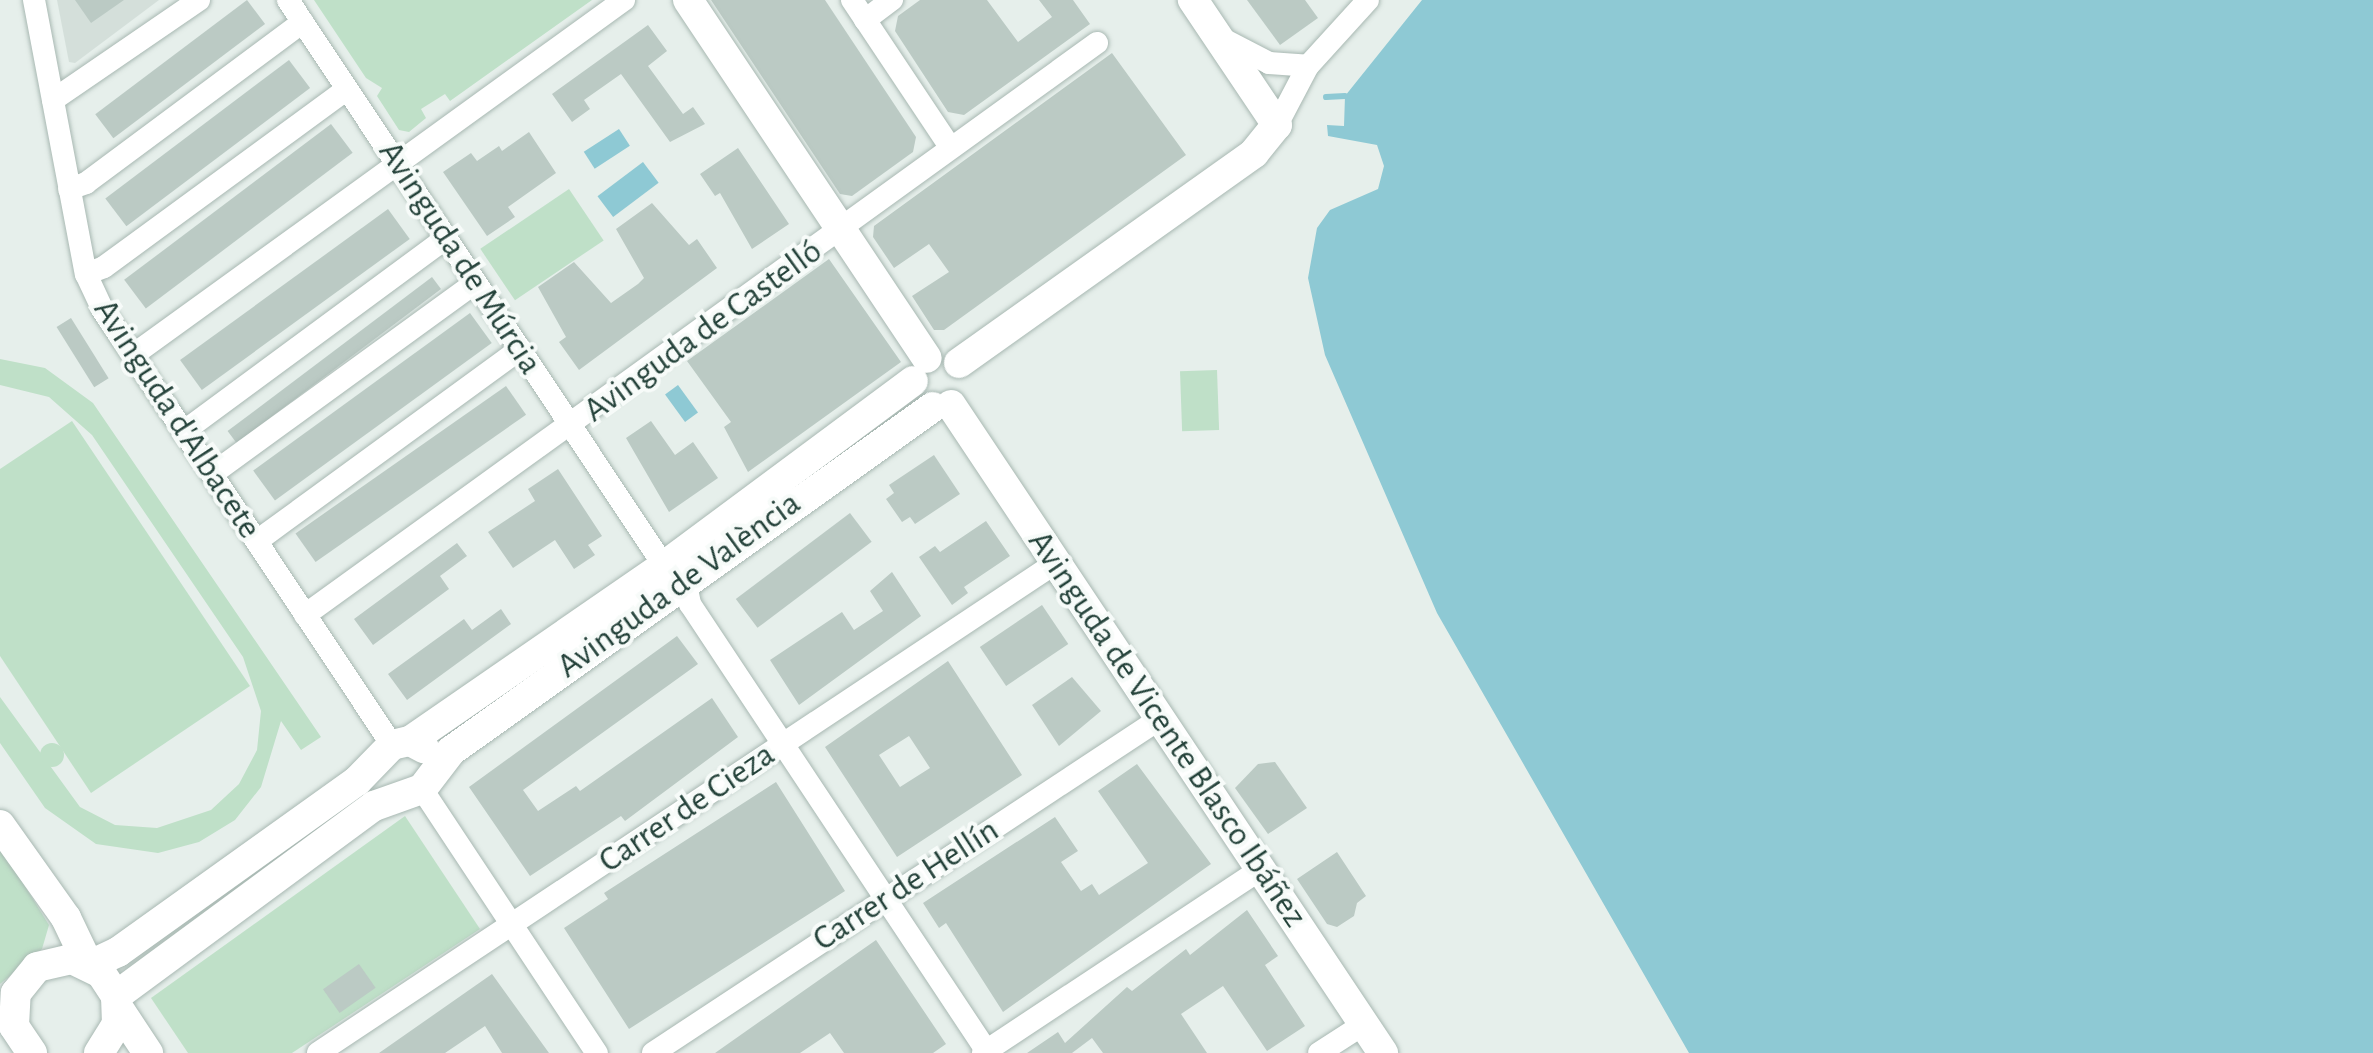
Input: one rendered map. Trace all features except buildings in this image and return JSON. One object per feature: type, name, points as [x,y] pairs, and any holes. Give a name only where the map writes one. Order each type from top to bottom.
[{"type":"street","name":"Avinguda d'Albacete","points":[[34,0],[86,274],[133,355],[395,747]]},
{"type":"street","points":[[53,100],[199,0]]},
{"type":"street","name":"Avinguda de Múrcia","points":[[288,0],[520,350],[674,573],[690,604],[986,1052]]},
{"type":"street","points":[[133,355],[624,0]]},
{"type":"street","points":[[688,0],[841,229],[920,369],[919,398],[942,406],[966,385],[959,363],[944,354],[920,369]]},
{"type":"street","points":[[892,0],[859,10],[950,147]]},
{"type":"street","points":[[1192,0],[1277,126]]},
{"type":"street","points":[[959,363],[1254,153],[1277,126],[1308,66],[1368,0]]},
{"type":"street","points":[[69,189],[86,183],[303,22]]},
{"type":"street","points":[[1219,37],[1269,63],[1308,66]]},
{"type":"street","name":"Avinguda de Castelló","points":[[305,615],[572,427],[950,147],[1098,43]]},
{"type":"street","points":[[86,274],[104,268],[348,89]]},
{"type":"street","points":[[184,432],[446,238]]},
{"type":"street","points":[[212,474],[476,282]]},
{"type":"street","points":[[257,542],[520,350]]},
{"type":"street","name":"Avinguda de València","points":[[117,1002],[374,806],[419,785],[451,750],[674,573],[920,369]]},
{"type":"street","name":"Avinguda de València","points":[[89,965],[118,952],[395,747],[942,406]]},
{"type":"street","name":"Avinguda de Vicente Blasco Ibáñez","points":[[942,406],[1057,562],[1383,1053]]},
{"type":"street","name":"Carrer de Cieza","points":[[318,1053],[1057,562]]},
{"type":"street","name":"Carrer de Hellín","points":[[653,1053],[1160,718]]},
{"type":"street","points":[[419,785],[428,752],[395,747],[384,780],[419,785],[597,1053]]},
{"type":"street","points":[[0,825],[66,918],[89,965],[148,1053]]},
{"type":"street","points":[[986,1052],[1261,869]]},
{"type":"street","points":[[36,878],[55,922],[54,960]]},
{"type":"street","points":[[32,1053],[6,1004],[24,978],[54,960],[89,965]]},
{"type":"street","points":[[99,1053],[112,1039],[117,1002]]},
{"type":"street","points":[[1319,1053],[1364,1024]]},
{"type":"shaded area","points":[[57,0],[159,0],[75,63],[69,62]]},
{"type":"green space","points":[[314,0],[592,0],[450,101],[445,94],[421,109],[426,118],[409,132],[399,130],[377,96],[382,88],[366,78]]},
{"type":"green space","points":[[569,189],[604,240],[515,300],[480,249]]},
{"type":"green space","points":[[0,359],[45,368],[93,403],[321,737],[301,750],[281,721],[261,787],[235,820],[199,842],[158,853],[96,844],[45,808],[0,743],[0,697],[80,807],[115,825],[157,828],[211,810],[239,784],[257,750],[261,711],[243,657],[92,435],[49,397],[0,385]]},
{"type":"green space","points":[[1217,370],[1219,430],[1182,431],[1180,371]]},
{"type":"green space","points":[[72,421],[250,686],[91,793],[0,656],[0,469]]},
{"type":"green space","points":[[52,743],[64,755],[52,767],[40,755]]},
{"type":"green space","points":[[405,816],[480,929],[292,1053],[188,1053],[151,998]]},
{"type":"green space","points":[[0,846],[49,925],[42,949],[0,984]]},
{"type":"water","points":[[1422,0],[2373,0],[2373,1053],[1689,1053],[1437,613],[1325,355],[1308,278],[1317,228],[1330,210],[1378,189],[1384,166],[1377,145],[1328,136],[1327,125],[1344,126],[1345,96]]},
{"type":"water","points":[[619,129],[630,146],[595,169],[584,152]]},
{"type":"water","points":[[643,162],[659,183],[613,217],[597,196]]},
{"type":"water","points":[[678,385],[698,413],[685,422],[665,394]]},
{"type":"waterway","points":[[1326,97],[1345,96]]}]
